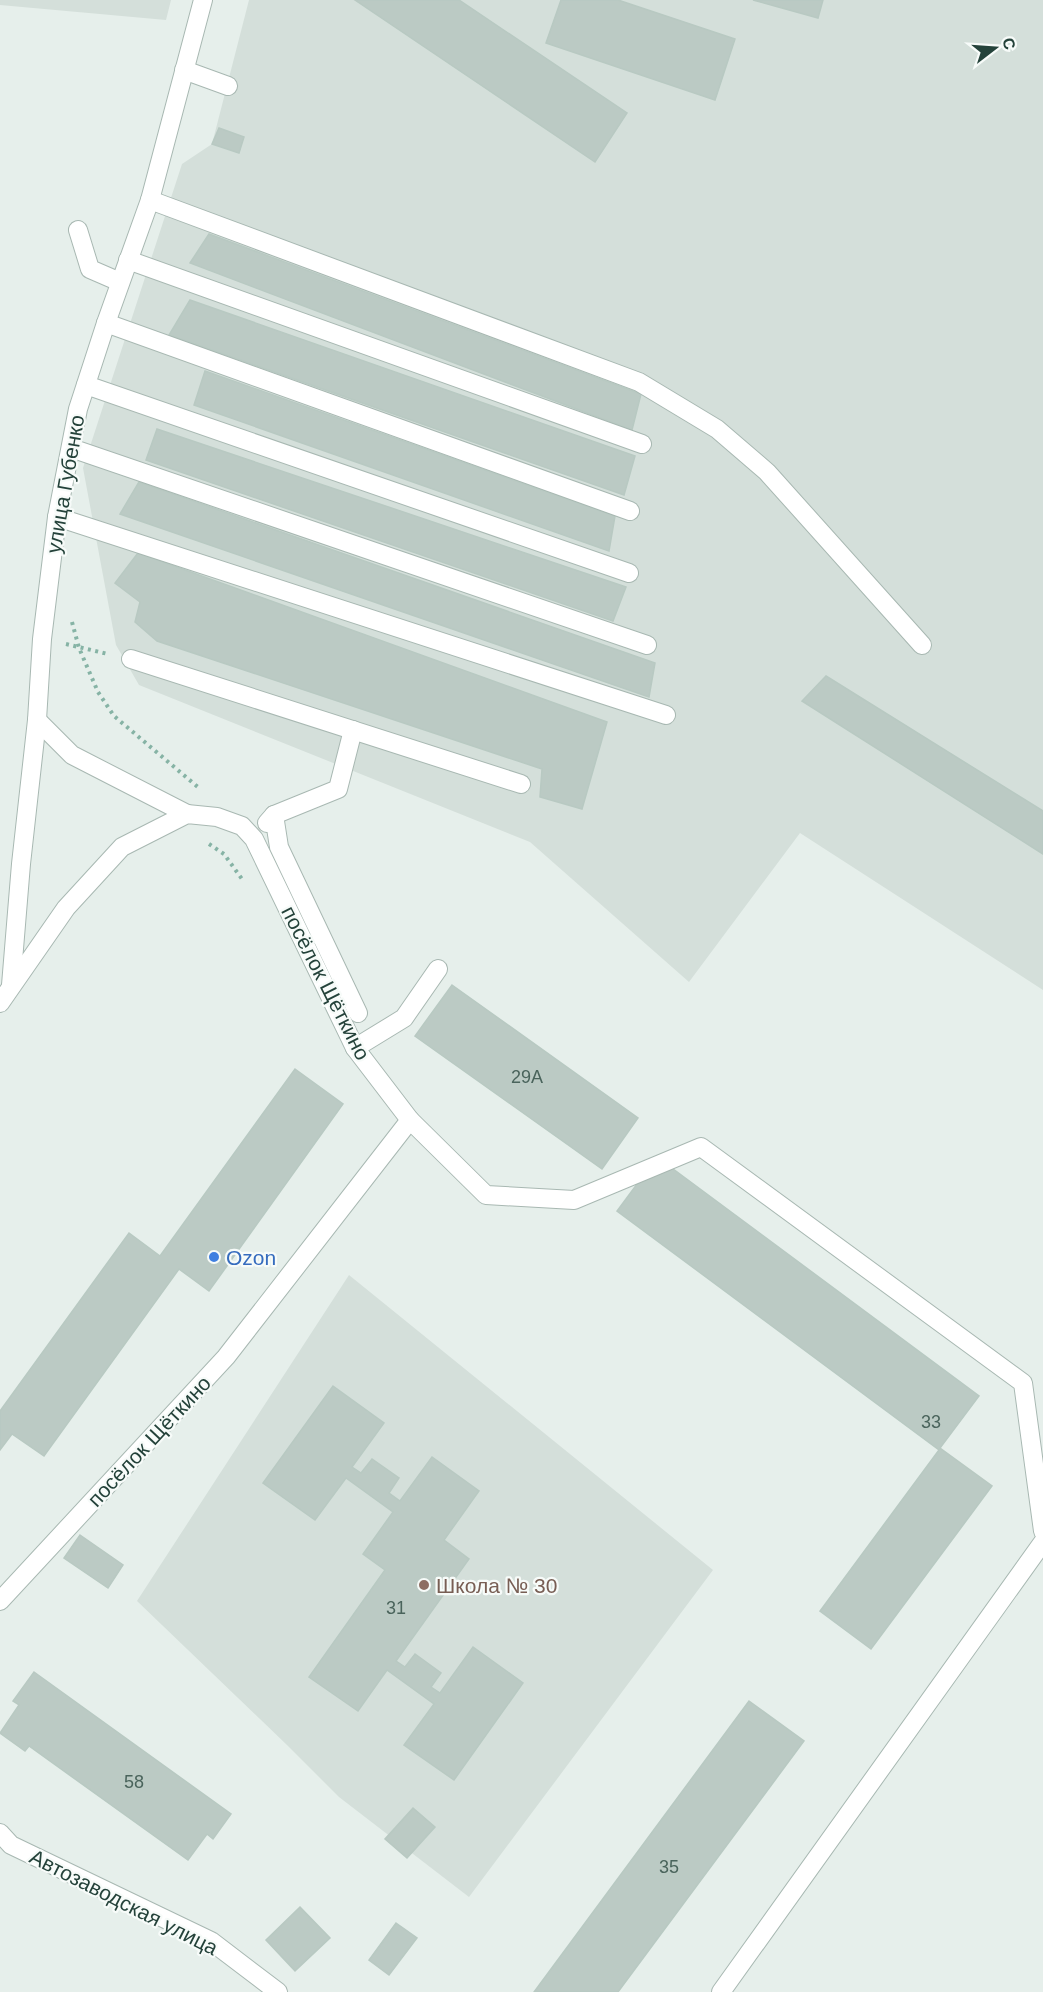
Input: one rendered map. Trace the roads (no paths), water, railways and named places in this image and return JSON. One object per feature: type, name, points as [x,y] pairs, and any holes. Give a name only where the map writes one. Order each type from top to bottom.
[{"type":"street","name":"улица Губенко","points":[[11,986],[21,864],[37,720],[42,639],[57,517],[78,409],[150,200],[203,0]]},
{"type":"street","points":[[184,70],[228,86]]},
{"type":"street","points":[[150,200],[639,382],[717,429],[767,472],[922,645]]},
{"type":"street","points":[[78,230],[90,269],[120,282]]},
{"type":"street","points":[[128,260],[642,444]]},
{"type":"street","points":[[106,323],[630,511]]},
{"type":"street","points":[[86,385],[629,573]]},
{"type":"street","points":[[71,448],[647,645]]},
{"type":"street","points":[[57,517],[666,715]]},
{"type":"street","points":[[131,659],[521,784]]},
{"type":"street","points":[[37,720],[72,755],[187,814],[217,817],[242,826],[254,838],[274,815],[338,789],[353,730]]},
{"type":"street","points":[[0,1003],[66,908],[122,847],[187,814]]},
{"type":"street","points":[[274,815],[279,847],[358,1013]]},
{"type":"street","name":"посёлок Щёткино","points":[[0,1601],[226,1357],[410,1120],[355,1048],[254,838]]},
{"type":"street","points":[[355,1048],[404,1018],[438,969]]},
{"type":"street","points":[[410,1120],[486,1195],[574,1200],[701,1147],[1023,1383],[1043,1532]]},
{"type":"street","points":[[721,1992],[1040,1555]]},
{"type":"street","name":"Автозаводская улица","points":[[0,1833],[11,1845],[211,1941],[278,1992]]},
{"type":"place","name":"Ozon","points":[[214,1257]]},
{"type":"place","name":"Школа № 30","points":[[424,1585]]}]
